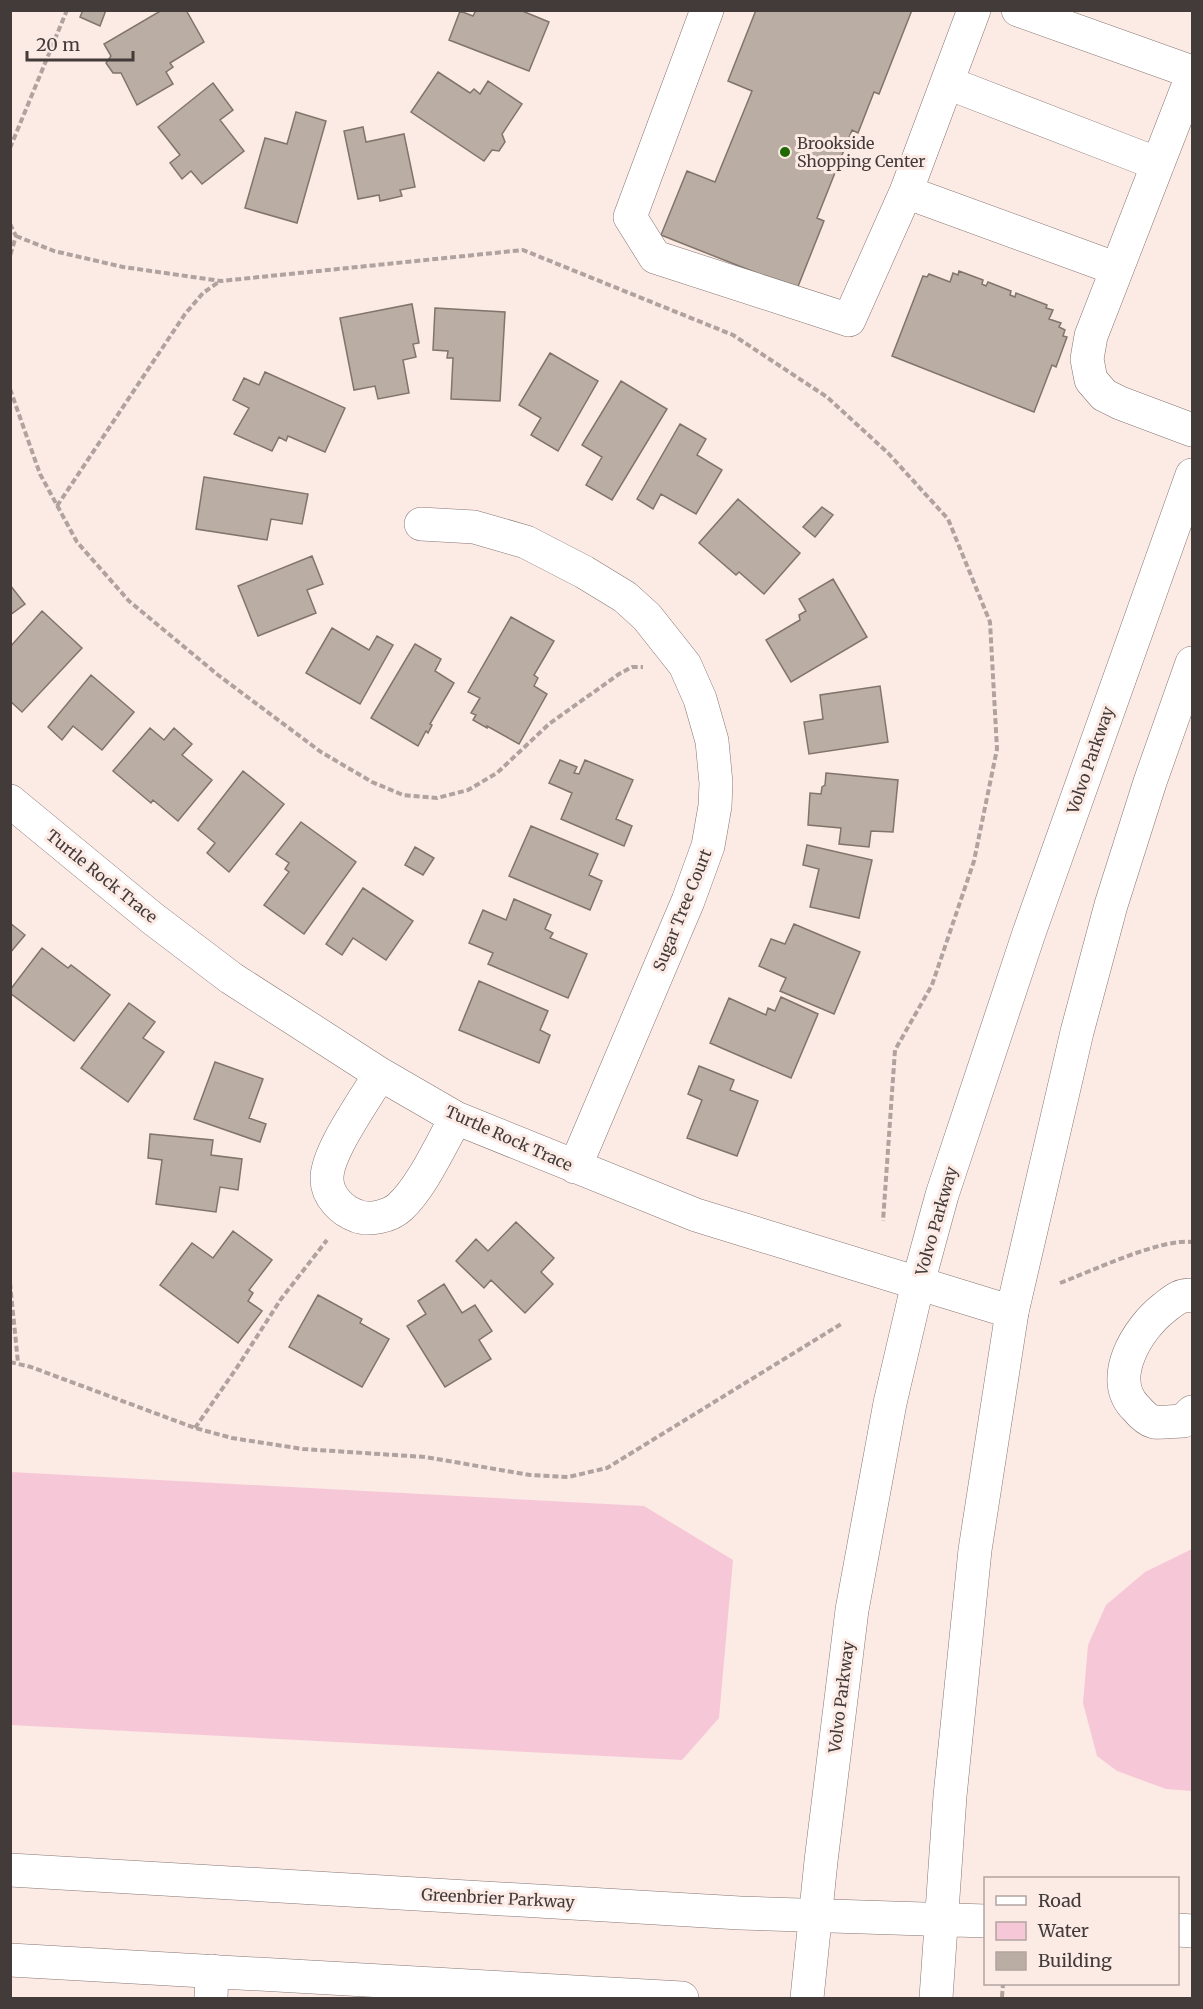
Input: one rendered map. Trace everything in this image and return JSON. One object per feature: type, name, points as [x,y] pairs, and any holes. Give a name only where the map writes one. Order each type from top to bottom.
[{"type":"main road","points":[[707,10],[630,217],[655,256],[849,320],[906,192],[974,10]]},
{"type":"main road","points":[[1018,10],[1192,74],[1091,336],[1086,359],[1091,380],[1104,394],[1120,404],[1192,430]]},
{"type":"main road","points":[[948,83],[1158,164]]},
{"type":"main road","points":[[906,192],[1117,269]]},
{"type":"main road","name":"Volvo Parkway","points":[[807,1998],[821,1861],[852,1610],[890,1403],[918,1282],[942,1195],[1025,945],[1192,475]]},
{"type":"main road","name":"Sugar Tree Court","points":[[421,524],[474,527],[526,542],[584,572],[625,597],[647,618],[684,664],[700,699],[712,741],[716,783],[715,806],[708,846],[688,901],[575,1167]]},
{"type":"main road","points":[[936,1998],[950,1796],[975,1550],[1012,1312],[1077,1032],[1111,905],[1150,782],[1192,663]]},
{"type":"main road","name":"Turtle Rock Trace","points":[[10,801],[144,911],[231,978],[380,1074],[456,1118],[696,1215],[1012,1312]]},
{"type":"main road","points":[[380,1074],[335,1147],[327,1179],[333,1198],[350,1214],[363,1218],[380,1216],[399,1208],[414,1191],[456,1118]]},
{"type":"main road","points":[[1192,1296],[1179,1296],[1154,1316],[1138,1335],[1129,1354],[1124,1390],[1132,1405],[1154,1422],[1183,1421],[1192,1412]]},
{"type":"main road","name":"Greenbrier Parkway","points":[[10,1870],[816,1916],[984,1922]]},
{"type":"main road","points":[[10,1960],[211,1985],[682,1998]]},
{"type":"path","points":[[10,148],[67,10]]},
{"type":"path","points":[[10,224],[16,236],[54,251],[100,262],[221,281],[523,250],[733,335],[827,397],[888,453],[948,519],[990,622],[997,748],[974,861],[932,985],[895,1050],[882,1221]]},
{"type":"path","points":[[10,256],[16,236]]},
{"type":"path","points":[[57,506],[185,314],[203,293],[221,281]]},
{"type":"path","points":[[10,389],[40,474],[77,542],[129,601],[218,675],[321,752],[372,782],[404,795],[437,798],[468,790],[496,773],[549,724],[619,674],[632,667],[651,667]]},
{"type":"path","points":[[1060,1283],[1134,1254],[1180,1240],[1192,1242]]},
{"type":"path","points":[[195,1428],[280,1299],[325,1242]]},
{"type":"path","points":[[10,1283],[18,1363]]},
{"type":"path","points":[[10,1362],[195,1428],[232,1438],[303,1449],[424,1457],[530,1475],[568,1477],[607,1468],[841,1324]]},
{"type":"water","points":[[11,1472],[644,1506],[733,1560],[719,1718],[682,1760],[11,1725]]},
{"type":"water","points":[[1192,1549],[1192,1791],[1166,1789],[1117,1771],[1097,1756],[1083,1703],[1088,1645],[1106,1605],[1145,1572]]},
{"type":"building","points":[[83,10],[106,10],[100,26],[80,17]]},
{"type":"building","points":[[162,10],[186,10],[204,42],[170,63],[173,67],[166,72],[173,84],[137,105],[121,73],[113,73],[106,63],[111,56],[104,44]]},
{"type":"building","points":[[476,10],[520,10],[549,22],[529,71],[449,40],[460,11],[473,16]]},
{"type":"building","name":"Brookside Shopping Center","points":[[756,10],[912,10],[879,94],[874,92],[858,133],[852,130],[817,218],[824,221],[797,289],[661,235],[687,171],[715,182],[752,91],[728,81]]},
{"type":"building","points":[[438,72],[470,93],[474,89],[480,94],[488,81],[522,104],[502,134],[505,142],[499,151],[492,150],[484,161],[411,112]]},
{"type":"building","points":[[213,83],[233,110],[220,120],[244,151],[202,184],[191,171],[182,179],[170,163],[180,155],[158,127]]},
{"type":"building","points":[[296,112],[326,121],[297,223],[245,208],[265,138],[287,144]]},
{"type":"building","points":[[363,127],[366,142],[404,134],[415,187],[400,190],[402,196],[380,201],[379,195],[358,199],[344,131]]},
{"type":"building","points":[[959,271],[983,280],[982,284],[986,286],[988,282],[1011,291],[1010,295],[1015,297],[1016,293],[1047,305],[1046,308],[1053,310],[1049,319],[1061,323],[1059,327],[1065,330],[1063,336],[1067,337],[1056,367],[1052,365],[1034,412],[892,356],[923,276],[927,277],[929,274],[950,282],[953,273],[958,275]]},
{"type":"building","points":[[412,304],[419,343],[413,344],[416,357],[403,360],[409,393],[378,399],[375,386],[354,390],[340,318]]},
{"type":"building","points":[[435,308],[505,312],[500,401],[451,399],[453,358],[447,358],[448,351],[433,350]]},
{"type":"building","points":[[550,353],[598,381],[558,451],[531,435],[541,418],[519,405]]},
{"type":"building","points":[[265,372],[345,408],[325,452],[288,436],[286,441],[279,437],[272,451],[234,434],[249,408],[233,400],[244,378],[259,385]]},
{"type":"building","points":[[621,381],[667,409],[612,500],[586,485],[602,457],[582,445]]},
{"type":"building","points":[[680,424],[706,439],[697,455],[722,470],[696,514],[661,494],[653,509],[637,499]]},
{"type":"building","points":[[204,477],[308,494],[302,524],[271,519],[267,540],[196,529]]},
{"type":"building","points":[[738,499],[800,553],[764,594],[739,572],[736,575],[699,543]]},
{"type":"building","points":[[822,507],[833,515],[815,537],[803,527]]},
{"type":"building","points":[[312,556],[323,584],[307,590],[316,613],[258,636],[238,586]]},
{"type":"building","points":[[833,579],[867,637],[791,682],[766,640],[800,620],[799,615],[806,611],[799,599]]},
{"type":"building","points":[[10,585],[25,604],[10,615]]},
{"type":"building","points":[[42,611],[82,648],[22,712],[10,701],[10,647]]},
{"type":"building","points":[[511,617],[554,641],[534,675],[538,678],[534,686],[547,694],[519,744],[473,720],[476,715],[471,713],[480,698],[468,692]]},
{"type":"building","points":[[332,628],[369,650],[377,636],[393,645],[360,704],[306,673]]},
{"type":"building","points":[[415,644],[441,659],[435,671],[454,683],[430,724],[432,725],[428,733],[426,731],[418,746],[371,718]]},
{"type":"building","points":[[91,675],[134,712],[102,750],[73,726],[62,740],[48,727]]},
{"type":"building","points":[[880,686],[888,742],[809,754],[804,722],[823,719],[820,695]]},
{"type":"building","points":[[150,728],[164,740],[174,728],[192,744],[182,755],[212,780],[178,821],[153,800],[151,803],[113,771]]},
{"type":"building","points":[[560,760],[577,767],[574,773],[579,774],[585,760],[633,780],[616,819],[632,826],[624,846],[561,819],[572,793],[549,783]]},
{"type":"building","points":[[243,771],[284,804],[229,872],[207,853],[215,843],[198,829]]},
{"type":"building","points":[[826,773],[898,780],[893,832],[871,831],[869,847],[839,844],[841,828],[808,825],[810,793],[821,794],[822,787],[825,785]]},
{"type":"building","points":[[301,822],[356,862],[304,934],[264,905],[289,872],[285,869],[289,863],[276,854]]},
{"type":"building","points":[[531,826],[598,854],[589,875],[602,881],[590,910],[509,876]]},
{"type":"building","points":[[807,845],[872,860],[859,918],[810,907],[819,869],[803,865]]},
{"type":"building","points":[[415,847],[434,858],[423,875],[405,865]]},
{"type":"building","points":[[363,888],[413,921],[386,960],[353,938],[342,955],[326,944]]},
{"type":"building","points":[[514,899],[551,915],[545,929],[553,933],[550,938],[587,954],[568,998],[488,964],[493,953],[469,943],[483,910],[506,920]]},
{"type":"building","points":[[10,923],[25,935],[10,953]]},
{"type":"building","points":[[794,924],[860,952],[834,1014],[780,991],[786,978],[759,966],[771,939],[785,944]]},
{"type":"building","points":[[42,948],[68,968],[71,965],[110,995],[74,1041],[10,993]]},
{"type":"building","points":[[479,981],[548,1011],[540,1030],[550,1035],[539,1063],[459,1030]]},
{"type":"building","points":[[781,997],[818,1014],[791,1078],[710,1043],[729,998],[766,1015],[768,1008],[775,1011]]},
{"type":"building","points":[[129,1003],[155,1022],[143,1038],[164,1052],[128,1102],[81,1068]]},
{"type":"building","points":[[215,1062],[263,1079],[249,1118],[266,1124],[260,1142],[194,1119]]},
{"type":"building","points":[[699,1066],[734,1080],[730,1090],[758,1101],[737,1156],[687,1138],[702,1100],[688,1094]]},
{"type":"building","points":[[150,1134],[213,1140],[211,1155],[242,1159],[238,1190],[220,1187],[216,1212],[156,1204],[162,1160],[148,1158]]},
{"type":"building","points":[[516,1222],[554,1258],[541,1272],[553,1284],[525,1313],[491,1280],[484,1288],[456,1261],[476,1239],[488,1251]]},
{"type":"building","points":[[233,1231],[272,1260],[249,1290],[253,1293],[248,1301],[262,1311],[238,1343],[160,1285],[192,1243],[213,1258]]},
{"type":"building","points":[[444,1284],[462,1313],[475,1305],[492,1331],[479,1340],[491,1359],[445,1387],[407,1326],[426,1314],[418,1301]]},
{"type":"building","points":[[318,1295],[362,1319],[360,1323],[389,1339],[362,1387],[289,1347]]},
{"type":"place","name":"Brookside Shopping Center","points":[[785,152]]}]
